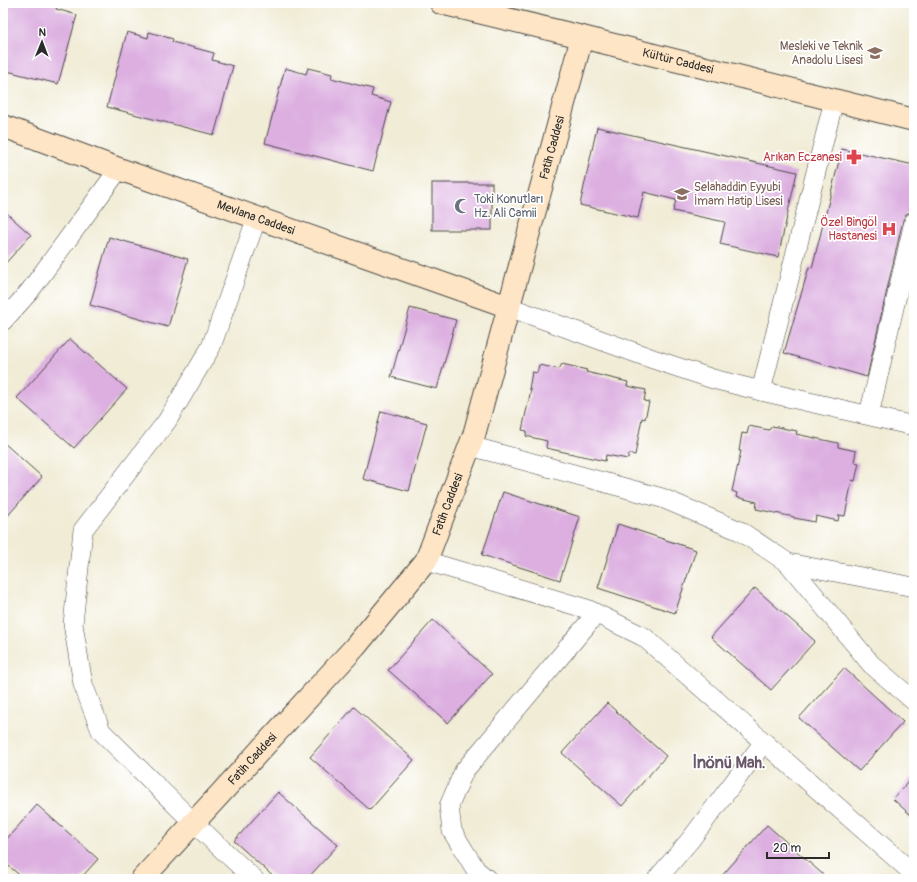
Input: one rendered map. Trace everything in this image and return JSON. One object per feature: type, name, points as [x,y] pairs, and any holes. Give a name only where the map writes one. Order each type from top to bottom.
[{"type":"street","name":"Kültür Caddesi","points":[[441,3],[914,120]]},
{"type":"street","name":"Fatih Caddesi","points":[[142,879],[355,647],[426,561],[470,446],[582,37]]},
{"type":"street","points":[[761,391],[834,100]]},
{"type":"street","name":"Mevlana Caddesi","points":[[3,126],[509,307]]},
{"type":"street","points":[[3,322],[29,292],[119,168]]},
{"type":"street","points":[[254,879],[193,822],[101,731],[83,684],[73,624],[83,530],[167,421],[212,347],[257,217]]},
{"type":"street","points":[[869,415],[914,222]]},
{"type":"street","points":[[509,307],[713,379],[914,426]]},
{"type":"street","points":[[470,446],[662,498],[740,531],[788,564],[871,664],[914,701]]},
{"type":"street","points":[[426,561],[588,609],[644,637],[914,874]]},
{"type":"street","points":[[788,564],[914,587]]},
{"type":"street","points":[[487,879],[476,870],[452,831],[449,806],[464,771],[596,614]]},
{"type":"street","points":[[657,879],[691,839],[764,742]]},
{"type":"building","points":[[3,3],[58,3],[56,9],[77,15],[58,84],[3,70]]},
{"type":"building","points":[[127,32],[148,38],[149,32],[173,39],[172,42],[214,53],[212,60],[233,66],[214,135],[107,107]]},
{"type":"building","points":[[285,68],[306,74],[308,68],[332,74],[331,78],[373,89],[371,96],[391,102],[373,171],[265,143]]},
{"type":"building","points":[[597,127],[797,172],[778,257],[720,244],[725,222],[673,211],[676,200],[644,192],[638,218],[580,205]]},
{"type":"building","points":[[842,149],[914,165],[914,198],[911,212],[906,214],[903,220],[867,377],[784,353],[809,267],[812,268]]},
{"type":"building","name":"Toki Konutları Hz. Ali Camii","points":[[432,183],[492,183],[492,230],[432,230]]},
{"type":"building","points":[[3,210],[31,235],[3,266]]},
{"type":"building","points":[[109,237],[188,259],[168,327],[90,305]]},
{"type":"building","points":[[410,308],[456,320],[437,389],[391,377]]},
{"type":"building","points":[[70,339],[127,389],[74,448],[17,398]]},
{"type":"building","points":[[562,364],[587,370],[586,372],[628,382],[627,386],[646,390],[644,401],[649,402],[645,419],[642,418],[635,455],[629,454],[628,459],[606,455],[605,461],[546,448],[547,441],[526,436],[527,431],[522,430],[531,390],[529,389],[532,372],[537,373],[539,365],[559,369]]},
{"type":"building","points":[[381,411],[427,423],[409,491],[363,479]]},
{"type":"building","points":[[749,426],[769,430],[772,426],[797,431],[796,434],[838,443],[838,447],[856,451],[854,462],[859,463],[855,481],[852,480],[845,516],[839,515],[838,521],[816,516],[815,522],[756,509],[757,502],[736,497],[737,493],[732,491],[741,451],[739,451],[742,433],[747,434]]},
{"type":"building","points":[[3,442],[42,477],[3,521]]},
{"type":"building","points":[[503,492],[580,517],[560,580],[482,555]]},
{"type":"building","points":[[618,524],[696,550],[675,613],[598,588]]},
{"type":"building","points":[[755,588],[815,641],[771,690],[711,637]]},
{"type":"building","points":[[433,620],[492,674],[448,723],[388,670]]},
{"type":"building","points":[[844,668],[903,722],[859,771],[799,718]]},
{"type":"building","points":[[607,703],[666,756],[622,806],[562,753]]},
{"type":"building","points":[[354,707],[414,760],[370,810],[310,757]]},
{"type":"building","points":[[914,775],[914,818],[893,799]]},
{"type":"building","points":[[278,792],[338,845],[307,879],[276,879],[234,841]]},
{"type":"building","points":[[37,805],[98,859],[80,879],[24,879],[3,861],[3,843]]},
{"type":"building","points":[[767,825],[828,879],[719,879]]},
{"type":"place","name":"Mesleki ve Teknik Anadolu Lisesi","points":[[875,53]]},
{"type":"place","name":"Arıkan Eczanesi","points":[[854,157]]},
{"type":"place","name":"Selahaddin Eyyubi İmam Hatip Lisesi","points":[[682,194]]},
{"type":"place","name":"Toki Konutları Hz. Ali Camii","points":[[462,206]]},
{"type":"place","name":"Özel Bingöl Hastanesi","points":[[889,229]]},
{"type":"district","name":"İnönü Mah.","points":[[729,762]]}]
